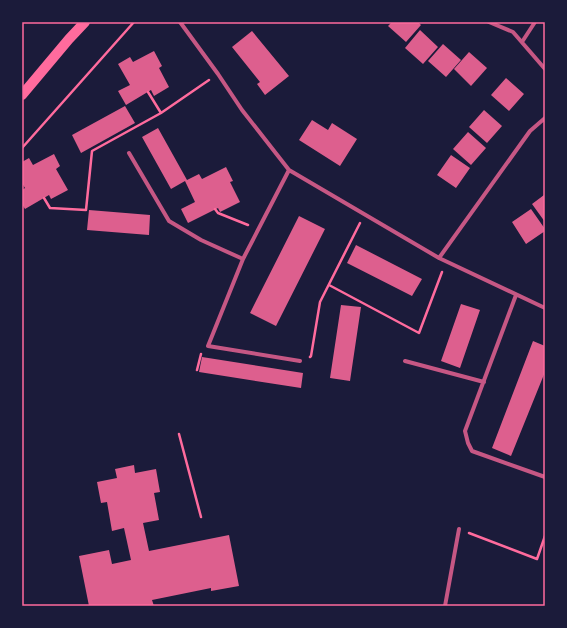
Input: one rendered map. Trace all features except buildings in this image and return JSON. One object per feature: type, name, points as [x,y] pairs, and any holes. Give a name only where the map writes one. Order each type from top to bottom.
[{"type":"main road","points":[[22,95],[68,39],[85,22]]},
{"type":"street","points":[[180,22],[242,110],[289,170],[439,258],[545,308]]},
{"type":"street","points":[[489,22],[513,32],[545,69]]},
{"type":"street","points":[[522,42],[536,22]]},
{"type":"street","points":[[439,258],[530,131],[545,118]]},
{"type":"street","points":[[129,153],[169,221],[201,240],[243,259]]},
{"type":"street","points":[[289,170],[243,259],[208,346],[300,361]]},
{"type":"street","points":[[516,295],[465,431],[472,451],[545,477]]},
{"type":"street","points":[[404,361],[484,382]]},
{"type":"street","points":[[450,606],[445,605],[460,529]]},
{"type":"path","points":[[22,148],[134,22]]},
{"type":"path","points":[[148,92],[161,113]]},
{"type":"path","points":[[215,209],[218,213],[259,229]]},
{"type":"path","points":[[300,361],[311,356],[320,302],[365,214]]},
{"type":"path","points":[[329,285],[419,333],[447,261]]},
{"type":"path","points":[[196,370],[200,354],[208,346]]},
{"type":"path","points":[[179,434],[201,517]]},
{"type":"path","points":[[460,529],[537,559],[545,536]]}]
